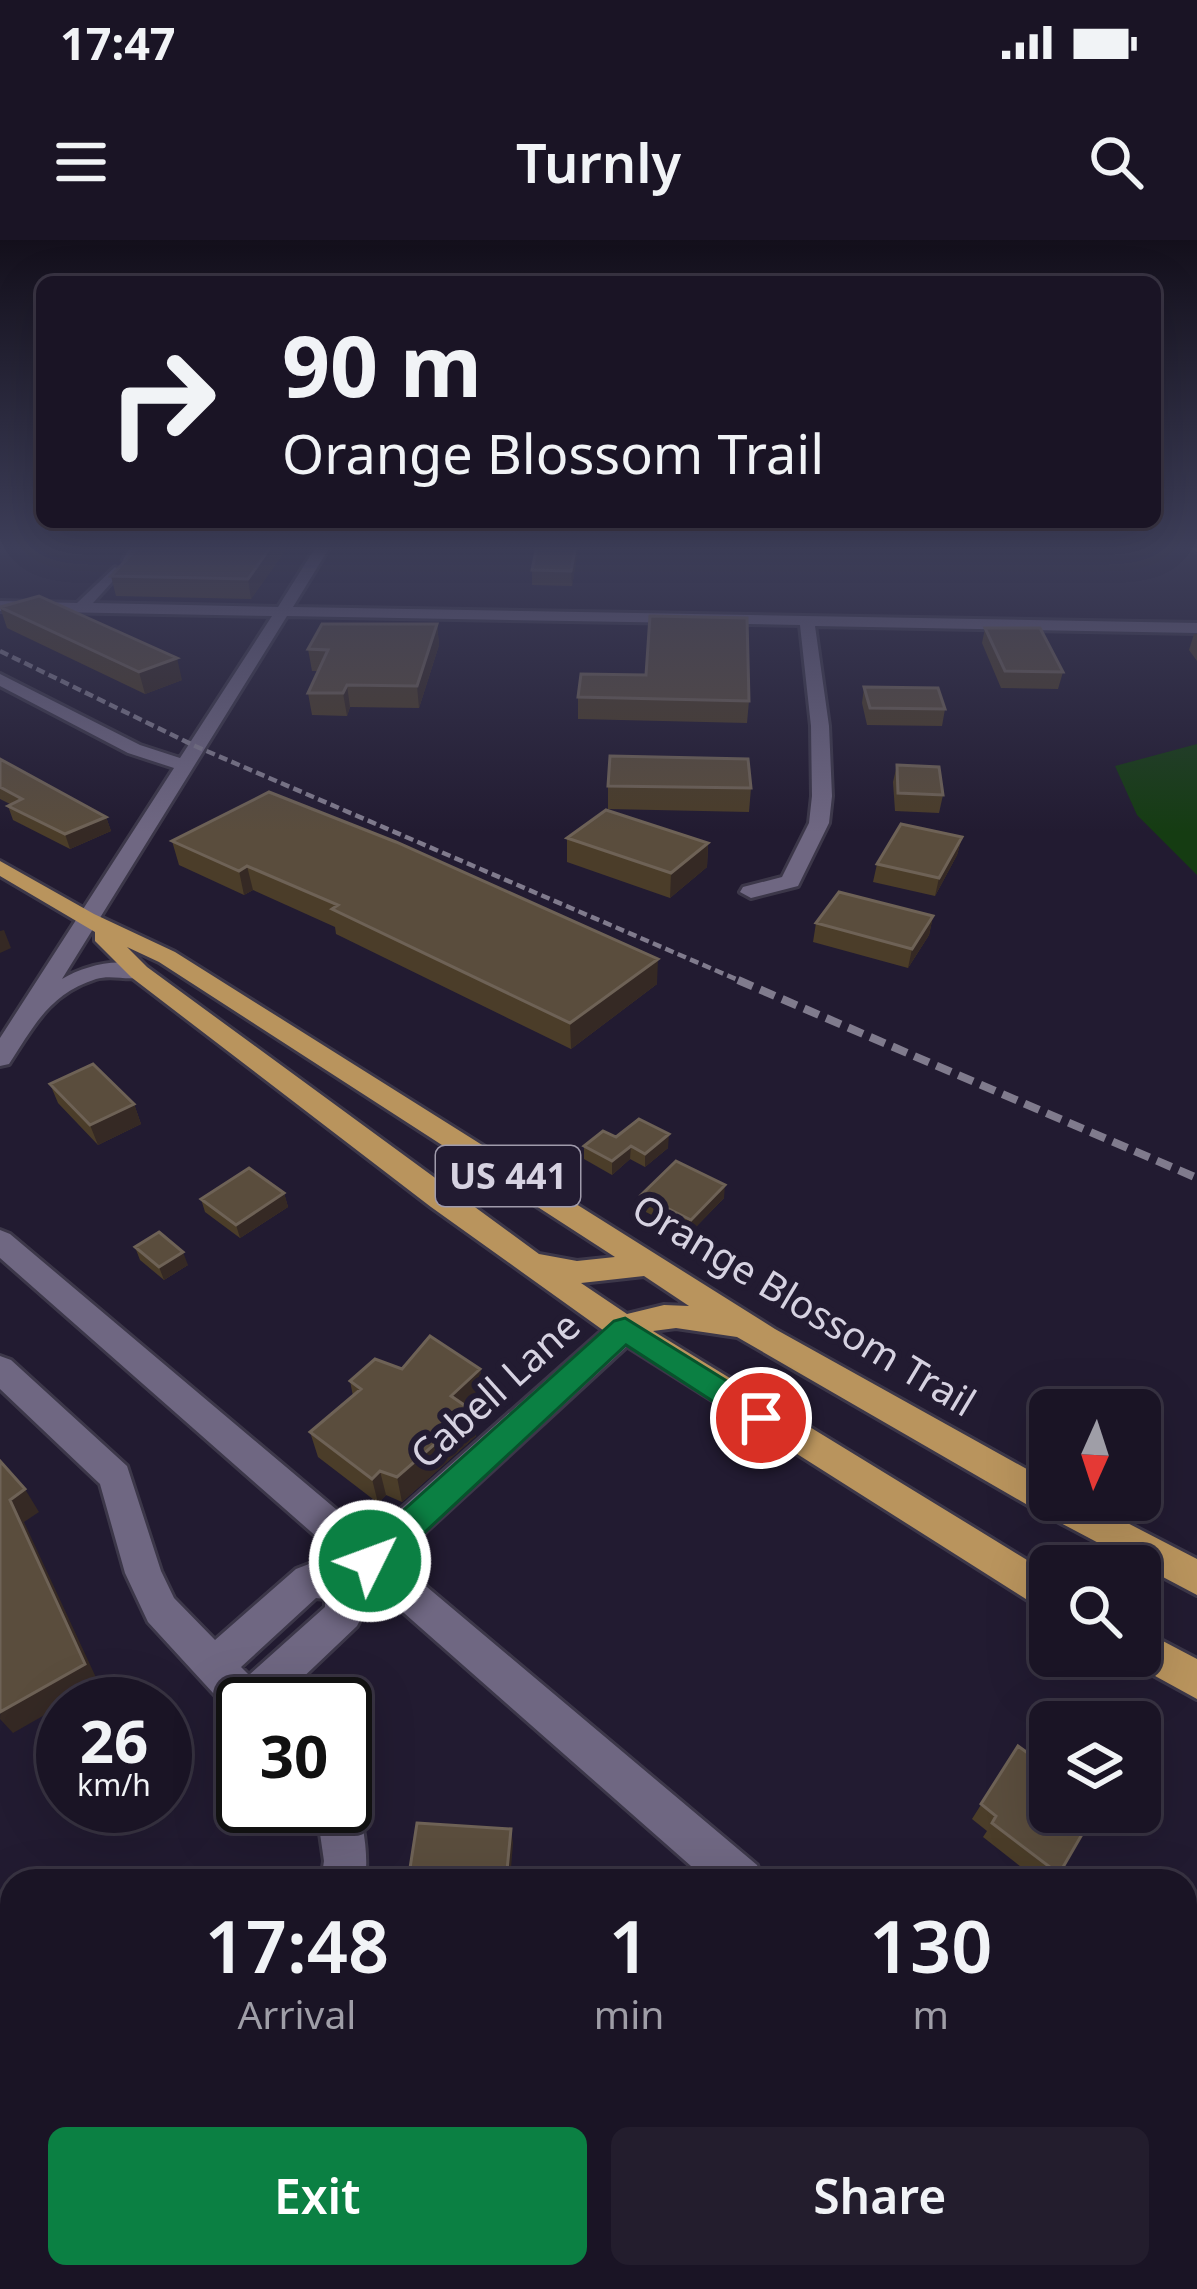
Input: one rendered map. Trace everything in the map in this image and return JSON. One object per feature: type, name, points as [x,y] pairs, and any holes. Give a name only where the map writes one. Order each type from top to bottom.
[{"type":"main road","name":"Orange Blossom Trail","points":[[0,867],[86,920],[166,957],[764,1338],[1029,1488]]},
{"type":"main road","name":"Orange Blossom Trail","points":[[86,920],[139,972],[521,1257],[625,1329],[1029,1581]]},
{"type":"main road","points":[[521,1257],[577,1272],[646,1265]]},
{"type":"main road","points":[[625,1329],[647,1317],[672,1314],[703,1318],[764,1338]]},
{"type":"main road","name":"Orange Blossom Trail","points":[[1089,1521],[1197,1579]]},
{"type":"main road","points":[[1161,1659],[1197,1680]]},
{"type":"street","points":[[0,1058],[263,641]]},
{"type":"street","points":[[751,892],[790,881],[819,823],[820,726],[809,641]]},
{"type":"street","points":[[0,679],[134,749],[183,765]]},
{"type":"street","points":[[33,1007],[79,975],[116,969],[139,972]]},
{"type":"street","points":[[0,1241],[357,1572],[726,1869]]},
{"type":"street","name":"Cabell Lane","points":[[357,1572],[625,1329]]},
{"type":"street","points":[[0,1369],[115,1476],[143,1573],[161,1610],[224,1677]]},
{"type":"street","points":[[214,1666],[309,1581],[357,1572]]},
{"type":"street","points":[[276,1677],[344,1614],[357,1572]]},
{"type":"street","points":[[274,1612],[310,1645]]},
{"type":"street","points":[[341,1833],[345,1869]]},
{"type":"green space","points":[[1197,744],[1197,875],[1137,815],[1115,766]]},
{"type":"building","points":[[72,641],[138,641],[177,658],[139,672]]},
{"type":"building","points":[[313,641],[432,641],[417,686],[347,685],[343,693],[308,693],[328,650],[308,649]]},
{"type":"building","points":[[648,641],[748,641],[749,701],[578,697],[581,674],[646,675]]},
{"type":"building","points":[[991,641],[1047,641],[1063,672],[1005,671]]},
{"type":"building","points":[[864,687],[938,688],[945,709],[870,708]]},
{"type":"building","points":[[610,756],[748,759],[751,788],[608,786]]},
{"type":"building","points":[[0,759],[106,817],[65,834],[8,806],[22,799],[0,787]]},
{"type":"building","points":[[897,765],[939,767],[943,795],[898,793]]},
{"type":"building","points":[[269,792],[396,842],[658,959],[570,1023],[332,909],[338,905],[247,866],[239,871],[172,841]]},
{"type":"building","points":[[606,810],[708,843],[671,873],[567,838]]},
{"type":"building","points":[[901,824],[962,837],[939,878],[877,864]]},
{"type":"building","points":[[839,892],[933,916],[912,949],[816,923]]},
{"type":"building","points":[[93,1064],[134,1104],[90,1125],[50,1084]]},
{"type":"building","points":[[639,1119],[669,1134],[645,1154],[631,1146],[612,1161],[584,1146],[603,1131],[616,1137]]},
{"type":"building","points":[[676,1161],[725,1185],[691,1220],[641,1195]]},
{"type":"building","points":[[249,1168],[284,1193],[236,1225],[201,1199]]},
{"type":"building","points":[[159,1232],[183,1252],[159,1267],[135,1247]]},
{"type":"building","points":[[430,1336],[480,1369],[451,1396],[473,1411],[397,1477],[380,1471],[372,1479],[310,1432],[361,1389],[350,1381],[375,1359],[402,1369]]},
{"type":"building","points":[[0,1461],[25,1489],[10,1500],[85,1664],[62,1677],[36,1677],[36,1692],[0,1712]]},
{"type":"building","points":[[1018,1746],[1029,1754],[1029,1833],[1083,1833],[1062,1869],[1052,1869],[992,1823],[996,1816],[981,1804]]},
{"type":"building","points":[[417,1823],[511,1829],[507,1869],[410,1869]]},
{"type":"railway","points":[[0,651],[195,746],[745,983]]},
{"type":"railway","points":[[738,980],[1197,1178]]},
{"type":"route","points":[[370,1561],[625,1329],[761,1418]]}]
